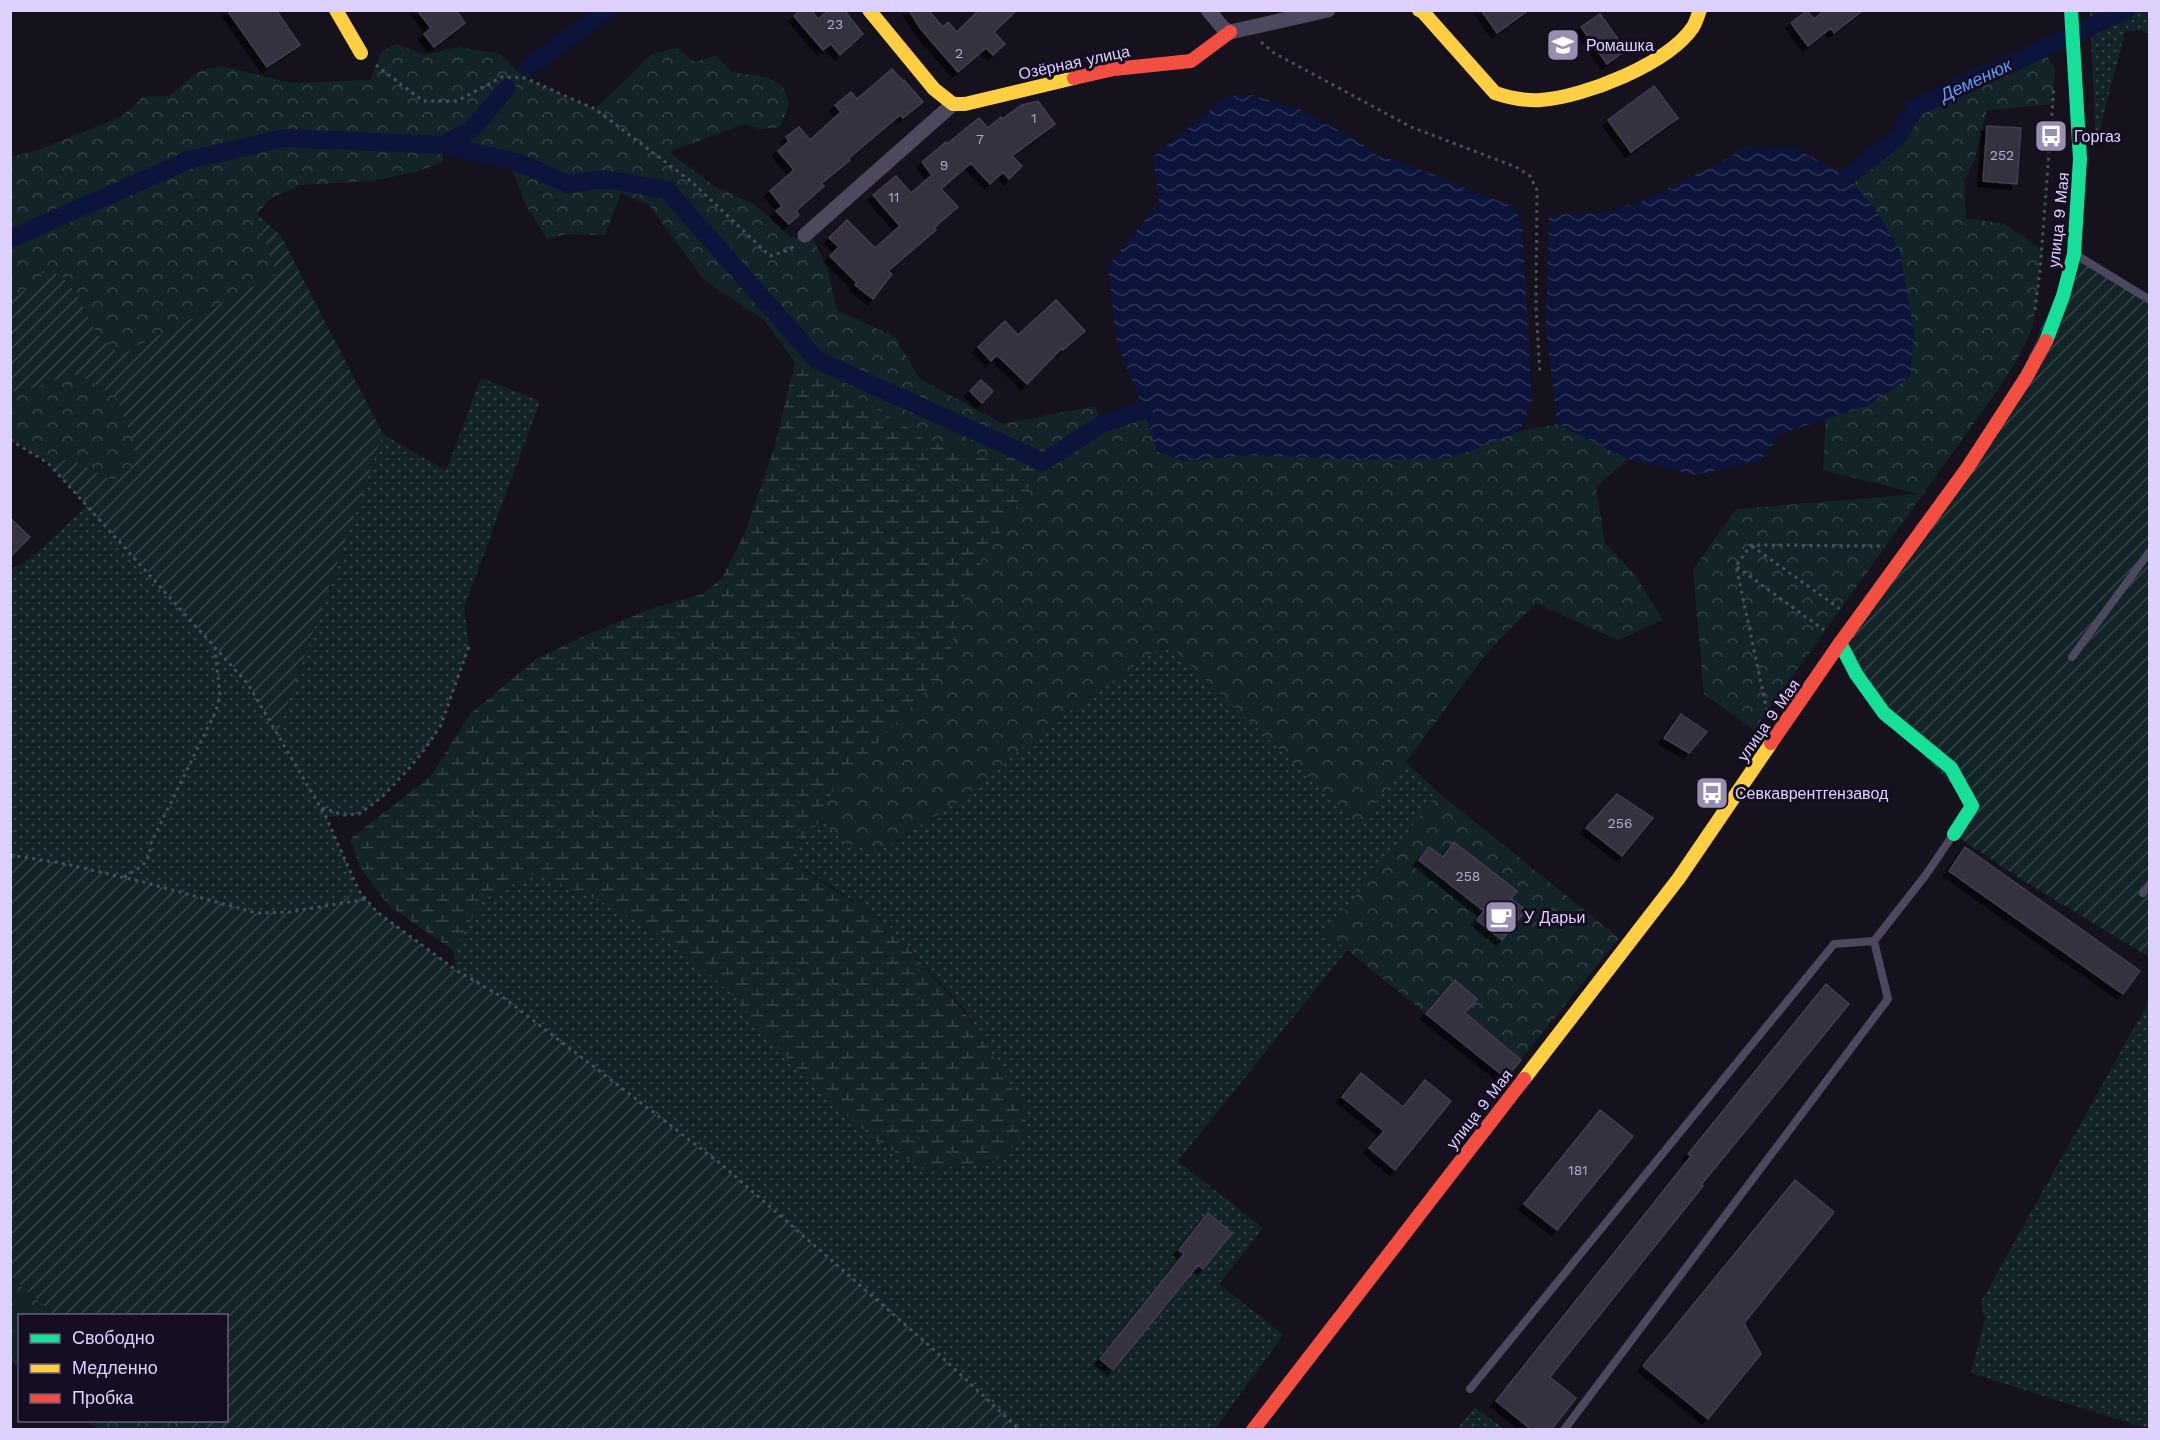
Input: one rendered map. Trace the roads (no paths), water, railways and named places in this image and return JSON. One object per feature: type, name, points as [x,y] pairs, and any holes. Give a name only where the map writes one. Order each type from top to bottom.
[{"type":"street","points":[[336,10],[361,53]]},
{"type":"street","points":[[806,235],[952,104],[933,89],[869,10]]},
{"type":"street","points":[[1208,10],[1223,28],[1230,32],[1328,10]]},
{"type":"street","points":[[1422,11],[1495,93],[1510,99],[1528,99],[1554,98],[1613,82],[1640,69],[1692,30],[1699,18],[1700,10]]},
{"type":"street","name":"улица 9 Мая","points":[[1252,1430],[1678,878],[1840,644],[1968,467],[2027,376],[2044,343],[2063,296],[2074,254],[2080,159],[2071,10]]},
{"type":"street","name":"Озёрная улица","points":[[952,104],[965,104],[1114,69],[1191,61],[1230,32]]},
{"type":"street","points":[[1840,644],[1856,674],[1884,713],[1951,768],[1972,806],[1954,834]]},
{"type":"lane","points":[[2074,254],[2150,300]]},
{"type":"lane","points":[[2072,657],[2150,550]]},
{"type":"lane","points":[[1470,1389],[1834,944],[1874,941],[1925,876],[1954,834]]},
{"type":"lane","points":[[2143,893],[2150,884]]},
{"type":"lane","points":[[1564,1430],[1888,999],[1874,941]]},
{"type":"water","points":[[1252,95],[1299,109],[1361,143],[1377,156],[1399,161],[1513,207],[1522,224],[1532,402],[1520,431],[1452,458],[1363,460],[1252,455],[1183,461],[1157,451],[1144,410],[1117,343],[1108,266],[1159,202],[1153,157],[1227,96]]},
{"type":"water","points":[[1746,146],[1795,148],[1847,177],[1875,209],[1899,249],[1914,332],[1910,377],[1866,406],[1782,433],[1759,462],[1694,475],[1628,459],[1557,424],[1546,326],[1549,215],[1599,213],[1640,202],[1729,158]]},
{"type":"waterway","points":[[527,68],[607,10]]},
{"type":"waterway","name":"Деменюк","points":[[1847,177],[1897,138],[1915,108],[2126,10]]},
{"type":"waterway","points":[[443,145],[473,128],[507,88]]},
{"type":"waterway","points":[[10,239],[189,160],[284,138],[443,145],[520,163],[568,184],[605,179],[667,190],[817,360],[1043,462],[1102,424],[1144,410]]},
{"type":"place","name":"Ромашка","points":[[1563,45]]},
{"type":"place","name":"Горгаз","points":[[2051,136]]},
{"type":"place","name":"Севкаврентгензавод","points":[[1712,793]]},
{"type":"place","name":"У Дарьи","points":[[1501,917]]}]
